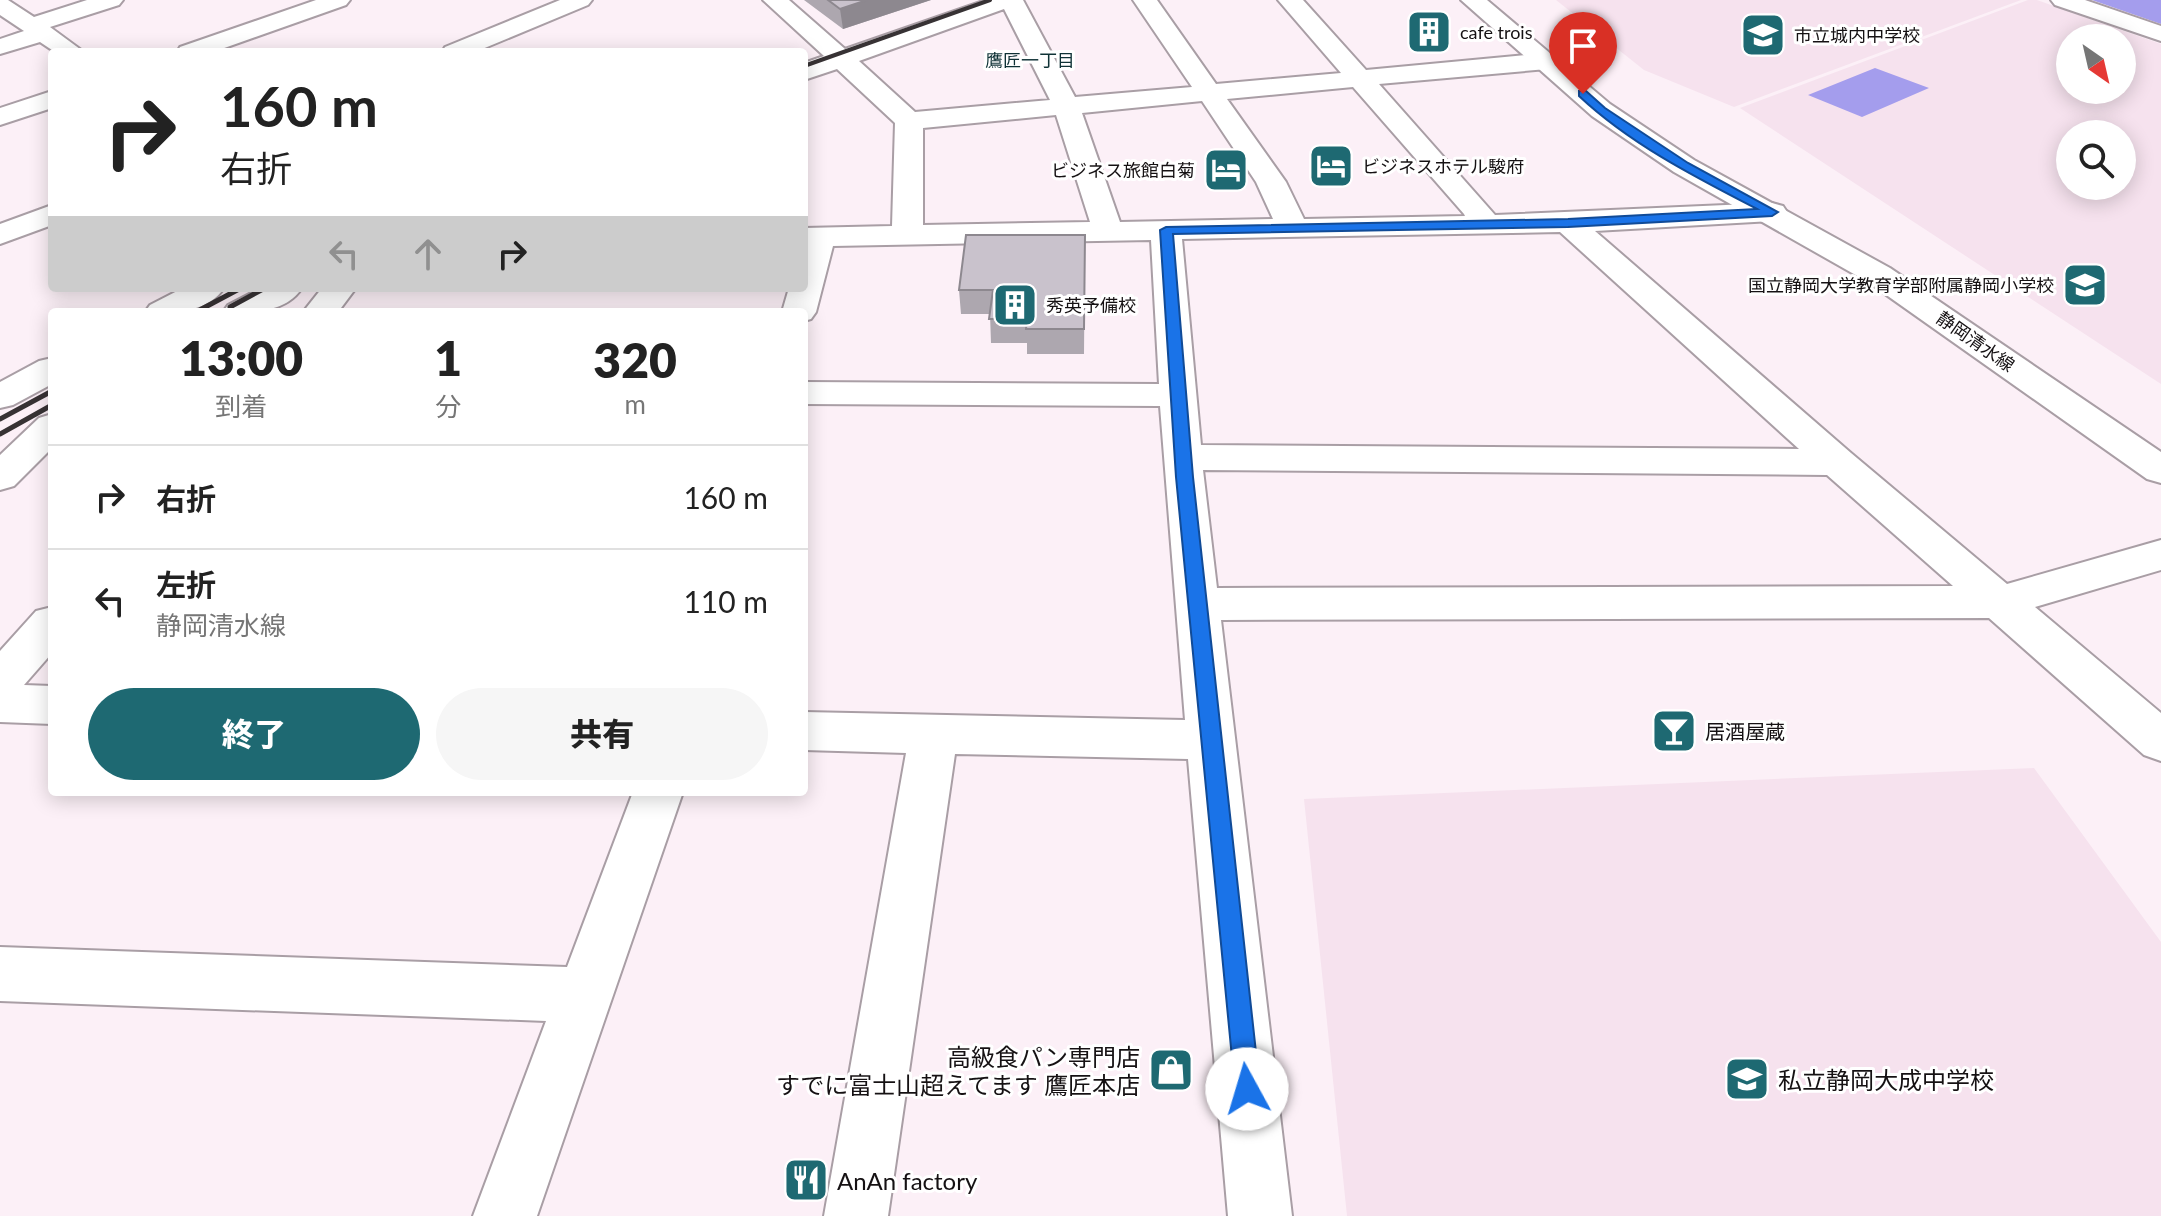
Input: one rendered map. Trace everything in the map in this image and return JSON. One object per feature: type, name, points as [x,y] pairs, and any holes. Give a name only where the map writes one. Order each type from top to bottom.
[{"type":"street","points":[[0,47],[111,0]]},
{"type":"street","points":[[200,48],[338,0]]},
{"type":"street","points":[[464,48],[580,0]]},
{"type":"street","points":[[775,0],[819,36],[909,121],[1547,61]]},
{"type":"street","points":[[808,70],[1010,0],[1067,107],[1108,231]]},
{"type":"street","points":[[1290,0],[1487,225]]},
{"type":"street","name":"静岡清水線","points":[[1473,0],[1601,110],[1684,166],[1772,212],[1879,275],[2161,470]]},
{"type":"street","points":[[2063,0],[2161,34]]},
{"type":"street","points":[[1155,1],[1209,93],[1271,182],[1293,228]]},
{"type":"street","points":[[0,5],[66,48]]},
{"type":"street","points":[[792,47],[819,36]]},
{"type":"street","points":[[0,117],[48,100]]},
{"type":"street","points":[[907,235],[909,121]]},
{"type":"street","points":[[808,260],[812,237],[1568,223],[1772,212]]},
{"type":"street","points":[[0,235],[48,216]]},
{"type":"street","points":[[1568,223],[1837,462],[2161,741]]},
{"type":"street","points":[[1166,230],[1183,457],[1260,1216]]},
{"type":"street","points":[[170,308],[200,292]]},
{"type":"street","points":[[248,308],[278,292]]},
{"type":"street","points":[[323,308],[337,292]]},
{"type":"street","points":[[0,397],[48,371]]},
{"type":"street","points":[[808,393],[1179,395]]},
{"type":"street","points":[[0,443],[48,415]]},
{"type":"street","points":[[0,477],[48,430]]},
{"type":"street","points":[[1183,457],[1837,462]]},
{"type":"street","points":[[1198,604],[1999,602],[2161,555]]},
{"type":"street","points":[[0,681],[48,627]]},
{"type":"street","points":[[0,703],[48,705]]},
{"type":"street","points":[[808,731],[1211,740]]},
{"type":"street","points":[[856,1216],[934,734]]},
{"type":"street","points":[[505,1216],[657,796]]},
{"type":"street","points":[[0,974],[584,995]]},
{"type":"shaded area","name":"市立城内中学校","points":[[1556,0],[2021,0],[1734,107],[1644,70]]},
{"type":"shaded area","name":"国立静岡大学教育学部附属静岡小学校","points":[[2028,0],[2037,0],[2105,24],[2056,24],[2056,104],[2136,104],[2136,35],[2161,44],[2161,384],[1740,108]]},
{"type":"shaded area","points":[[2092,0],[2161,0],[2161,24]]},
{"type":"shaded area","points":[[1875,68],[1929,88],[1862,117],[1808,95]]},
{"type":"shaded area","name":"私立静岡大成中学校","points":[[2034,768],[2161,942],[2161,1216],[1347,1216],[1304,799]]},
{"type":"building","points":[[828,0],[867,0],[840,9]]},
{"type":"building","name":"秀英予備校","points":[[966,235],[1085,235],[1084,329],[1026,329],[1027,319],[989,319],[993,290],[959,290]]},
{"type":"railway","points":[[808,65],[990,0]]},
{"type":"railway","points":[[204,308],[234,292]]},
{"type":"railway","points":[[230,307],[258,292]]},
{"type":"railway","points":[[0,419],[48,393]]},
{"type":"railway","points":[[0,434],[48,407]]},
{"type":"place","name":"cafe trois","points":[[1429,32]]},
{"type":"place","name":"市立城内中学校","points":[[1763,35]]},
{"type":"place","name":"ビジネスホテル駿府","points":[[1331,166]]},
{"type":"place","name":"ビジネス旅館白菊","points":[[1226,170]]},
{"type":"place","name":"国立静岡大学教育学部附属静岡小学校","points":[[2085,285]]},
{"type":"place","name":"秀英予備校","points":[[1015,305]]},
{"type":"place","name":"居酒屋蔵","points":[[1674,731]]},
{"type":"place","name":"高級食パン専門店 すでに富士山超えてます 鷹匠本店","points":[[1171,1070]]},
{"type":"place","name":"私立静岡大成中学校","points":[[1747,1079]]},
{"type":"place","name":"AnAn factory","points":[[806,1180]]},
{"type":"district","name":"鷹匠一丁目","points":[[1030,60]]},
{"type":"route","points":[[1247,1089],[1184,477],[1166,230],[1568,223],[1772,212],[1684,166],[1601,110],[1583,94]]}]
